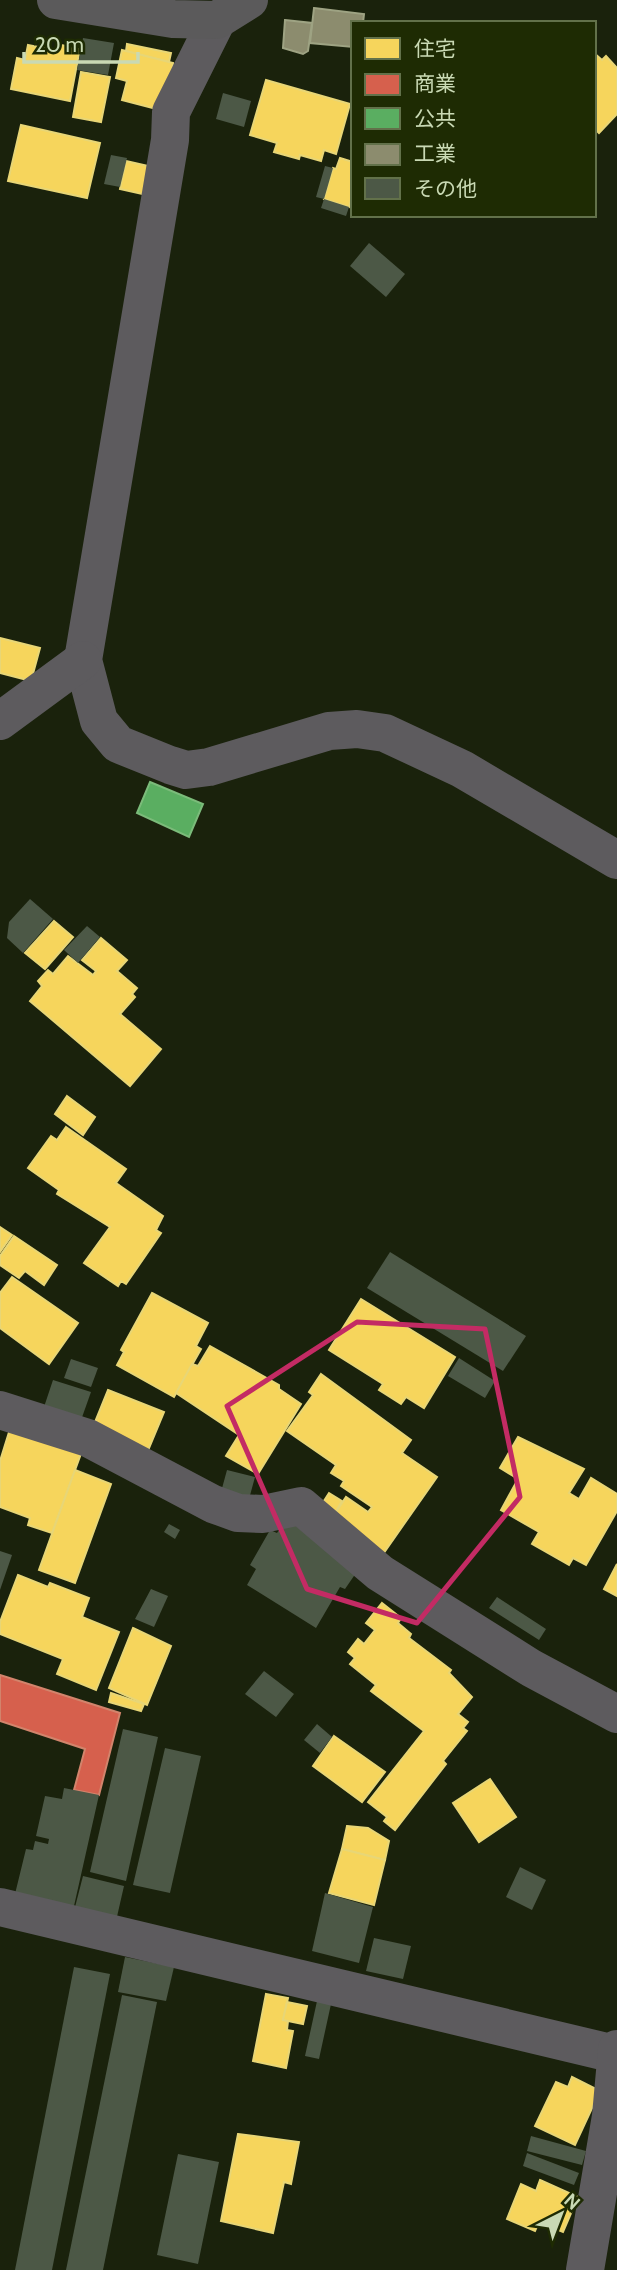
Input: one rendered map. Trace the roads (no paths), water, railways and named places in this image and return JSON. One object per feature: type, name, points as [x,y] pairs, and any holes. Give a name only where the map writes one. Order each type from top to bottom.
[{"type":"main road","points":[[56,0],[173,19],[217,20],[249,0]]},
{"type":"street","points":[[217,20],[171,113],[170,141],[83,660],[99,721],[118,744],[186,770],[209,767],[329,731],[357,729],[385,733],[462,769],[617,860]]},
{"type":"street","points":[[0,721],[83,660]]},
{"type":"street","points":[[0,1409],[88,1438],[213,1504],[239,1513],[263,1514],[302,1506],[380,1573],[531,1668],[617,1714]]},
{"type":"street","points":[[0,1907],[616,2052],[611,2116],[585,2270]]}]
